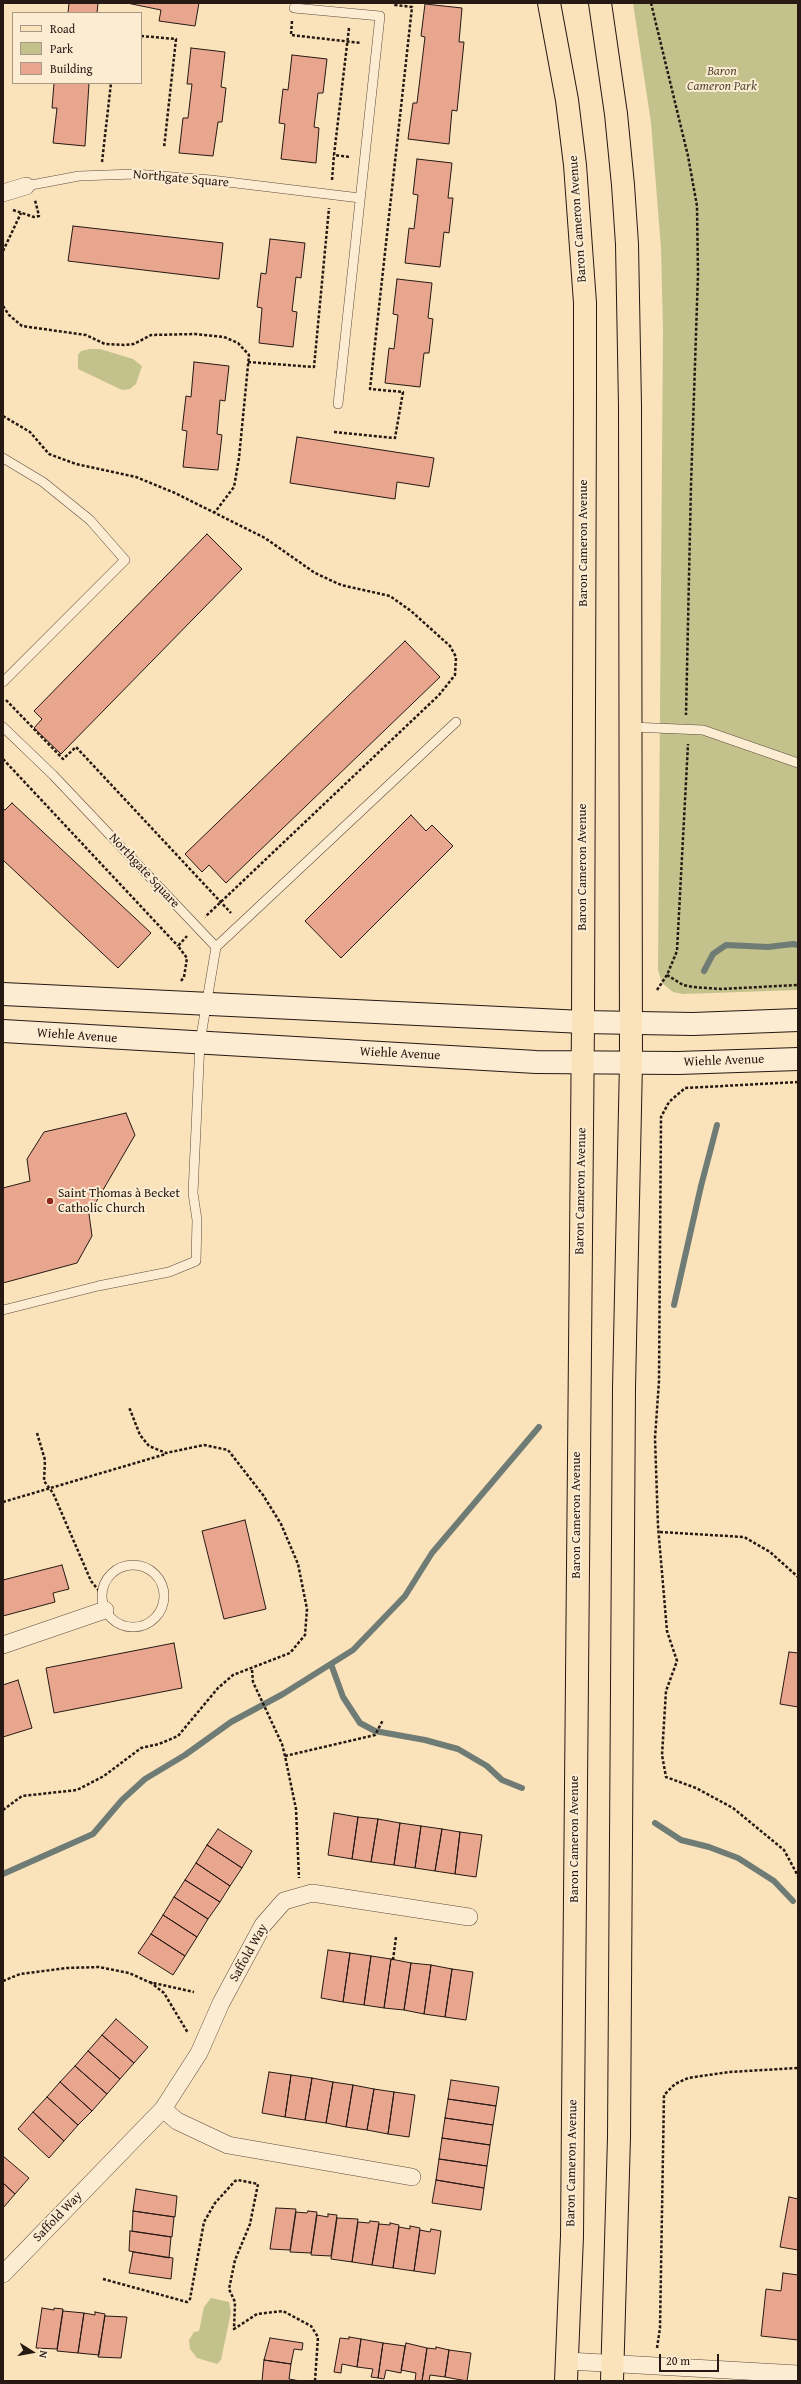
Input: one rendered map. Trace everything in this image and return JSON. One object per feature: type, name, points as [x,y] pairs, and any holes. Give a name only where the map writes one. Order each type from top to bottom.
[{"type":"main road","name":"Baron Cameron Avenue","points":[[549,3],[567,100],[575,166],[585,303],[583,1022],[572,2221],[567,2371]]},
{"type":"main road","points":[[600,3],[616,114],[627,244],[630,406],[631,1062],[624,1388],[619,2145],[613,2372]]},
{"type":"main road","points":[[3,994],[205,1005],[583,1022],[693,1024],[798,1020]]},
{"type":"main road","name":"Wiehle Avenue","points":[[3,1031],[431,1056],[582,1062],[678,1063],[798,1059]]},
{"type":"street","name":"Northgate Square","points":[[3,193],[30,192]]},
{"type":"street","points":[[3,1645],[103,1602]]},
{"type":"street","name":"Saffold Way","points":[[3,2274],[163,2109],[200,2052],[221,2003],[262,1925],[284,1901],[312,1893],[469,1917]]},
{"type":"street","points":[[163,2109],[177,2121],[228,2145],[412,2177]]},
{"type":"street","points":[[567,2371],[613,2372],[657,2365],[798,2374]]},
{"type":"lane","points":[[294,8],[380,16],[338,404]]},
{"type":"lane","name":"Northgate Square","points":[[30,192],[70,177],[101,174],[146,175],[204,180],[360,198]]},
{"type":"lane","points":[[3,458],[43,482],[90,520],[126,560],[3,682]]},
{"type":"lane","points":[[3,1310],[98,1286],[169,1272],[196,1261],[197,1226],[193,1193],[200,1042],[205,1005],[216,947],[456,722]]},
{"type":"lane","name":"Northgate Square","points":[[3,727],[53,775],[216,947]]},
{"type":"lane","points":[[631,727],[703,730],[798,762]]},
{"type":"lane","points":[[128,1565],[138,1565],[148,1569],[162,1584],[164,1595],[158,1614],[150,1622],[140,1626],[130,1627],[120,1624],[103,1602],[104,1584],[110,1575],[118,1568],[128,1565]]},
{"type":"path","points":[[334,432],[395,438],[403,392],[370,389],[412,7],[395,5],[395,3]]},
{"type":"path","points":[[651,3],[688,156],[697,206],[698,274],[688,603],[687,729],[677,951],[667,975],[657,990]]},
{"type":"path","points":[[294,8],[291,35],[361,43]]},
{"type":"path","points":[[248,362],[314,368],[330,194],[350,13]]},
{"type":"path","points":[[142,36],[176,39],[164,148]]},
{"type":"path","points":[[101,174],[111,84]]},
{"type":"path","points":[[334,156],[365,158]]},
{"type":"path","points":[[3,251],[21,213],[39,216],[30,192]]},
{"type":"path","points":[[3,306],[22,326],[86,335],[105,344],[134,344],[151,336],[194,334],[224,337],[242,347],[249,355],[234,487],[215,512]]},
{"type":"path","points":[[3,416],[30,432],[49,454],[76,464],[136,477],[175,492],[265,538],[315,573],[341,585],[390,596],[411,611],[450,646],[456,657],[455,675],[439,695],[196,926],[178,946]]},
{"type":"path","points":[[6,700],[62,759],[76,747],[241,924]]},
{"type":"path","points":[[3,759],[178,946],[186,958],[184,977],[180,982]]},
{"type":"path","points":[[667,975],[683,986],[693,987],[721,989],[798,985]]},
{"type":"path","points":[[798,1082],[686,1088],[669,1102],[661,1117],[659,1381],[655,1438],[667,1631],[677,1662],[666,1691],[662,1755],[666,1777],[696,1788],[733,1808],[784,1850],[798,1876]]},
{"type":"path","points":[[129,1407],[140,1435],[149,1446],[166,1453]]},
{"type":"path","points":[[37,1433],[45,1460],[44,1481],[49,1488],[91,1581],[103,1602]]},
{"type":"path","points":[[3,1502],[166,1453],[204,1445],[228,1450],[263,1495],[281,1524],[298,1564],[307,1609],[305,1635],[290,1653],[252,1670],[233,1675],[218,1688],[178,1736],[159,1744],[141,1748],[104,1776],[77,1790],[22,1796],[3,1810]]},
{"type":"path","points":[[660,1532],[744,1537],[770,1552],[798,1577]]},
{"type":"path","points":[[252,1670],[253,1682],[285,1756],[296,1809],[300,1896]]},
{"type":"path","points":[[285,1756],[375,1735],[383,1720]]},
{"type":"path","points":[[393,1960],[396,1937]]},
{"type":"path","points":[[3,1980],[20,1974],[67,1968],[99,1967],[129,1973],[149,1982],[194,1992]]},
{"type":"path","points":[[149,1982],[164,1993],[190,2036]]},
{"type":"path","points":[[657,2365],[657,2342],[660,2328],[664,2095],[675,2084],[688,2078],[729,2072],[798,2068]]},
{"type":"path","points":[[103,2279],[187,2302],[190,2299],[204,2222],[215,2203],[235,2181],[238,2180],[258,2184],[250,2224],[235,2260],[228,2289],[235,2302],[234,2330],[257,2314],[283,2311],[311,2326],[318,2337],[315,2381]]},
{"type":"green space","name":"Baron Cameron Park","points":[[633,3],[798,3],[798,990],[683,994],[673,992],[662,983],[658,970],[663,330],[661,248],[651,123]]},
{"type":"green space","points":[[100,349],[133,359],[142,366],[136,384],[130,389],[122,390],[78,369],[78,355],[81,351]]},
{"type":"green space","points":[[211,2298],[229,2302],[231,2312],[221,2360],[217,2364],[197,2358],[190,2349],[189,2340],[194,2332],[199,2331],[204,2307]]},
{"type":"building","points":[[69,3],[98,3],[97,12],[68,12]]},
{"type":"building","points":[[127,3],[199,3],[195,26],[159,21],[161,10]]},
{"type":"building","points":[[425,4],[462,8],[459,42],[464,42],[457,111],[452,110],[449,144],[408,139],[413,103],[417,103],[425,37],[421,36]]},
{"type":"building","points":[[191,48],[225,52],[221,87],[226,88],[222,122],[218,122],[213,156],[179,153],[183,118],[188,118],[192,84],[187,84]]},
{"type":"building","points":[[292,55],[327,59],[323,93],[318,93],[314,127],[319,128],[316,163],[281,159],[285,124],[279,123],[283,89],[288,90]]},
{"type":"building","points":[[54,84],[89,84],[85,146],[53,143],[57,108],[52,108]]},
{"type":"building","points":[[417,159],[452,163],[448,198],[453,198],[449,233],[444,232],[440,267],[405,263],[409,228],[414,229],[418,195],[413,194]]},
{"type":"building","points":[[73,226],[223,243],[219,279],[68,261]]},
{"type":"building","points":[[270,239],[305,243],[301,278],[296,277],[292,311],[297,312],[293,347],[259,343],[262,308],[257,307],[261,273],[266,274]]},
{"type":"building","points":[[397,279],[432,283],[428,318],[433,319],[429,353],[424,353],[420,387],[385,383],[389,348],[394,349],[398,315],[393,314]]},
{"type":"building","points":[[194,362],[229,366],[225,401],[220,400],[217,434],[222,435],[218,470],[183,467],[187,431],[182,430],[186,396],[191,397]]},
{"type":"building","points":[[297,437],[434,458],[429,487],[397,482],[395,499],[290,483]]},
{"type":"building","points":[[207,534],[242,569],[61,754],[34,728],[42,719],[34,711]]},
{"type":"building","points":[[405,641],[440,677],[226,883],[209,865],[202,872],[185,854]]},
{"type":"building","points":[[12,803],[151,933],[118,968],[3,860],[3,809],[5,810]]},
{"type":"building","points":[[411,815],[426,831],[432,825],[453,846],[341,958],[305,921]]},
{"type":"building","name":"Saint Thomas à Becket Catholic Church","points":[[126,1113],[135,1135],[89,1214],[92,1236],[77,1263],[3,1283],[3,1188],[30,1181],[27,1159],[44,1132]]},
{"type":"building","points":[[245,1520],[266,1609],[224,1619],[202,1531]]},
{"type":"building","points":[[62,1565],[69,1589],[53,1593],[55,1602],[3,1616],[3,1580]]},
{"type":"building","points":[[174,1643],[182,1688],[54,1713],[46,1668]]},
{"type":"building","points":[[789,1652],[798,1653],[798,1707],[780,1704]]},
{"type":"building","points":[[18,1680],[32,1728],[3,1737],[3,1685]]},
{"type":"building","points":[[334,1813],[358,1817],[352,1859],[328,1855]]},
{"type":"building","points":[[358,1817],[378,1819],[371,1862],[352,1859]]},
{"type":"building","points":[[378,1819],[400,1823],[394,1865],[371,1862]]},
{"type":"building","points":[[400,1823],[421,1826],[415,1868],[394,1865]]},
{"type":"building","points":[[421,1826],[442,1829],[435,1871],[415,1868]]},
{"type":"building","points":[[218,1829],[252,1851],[242,1868],[207,1845]]},
{"type":"building","points":[[442,1829],[460,1832],[455,1874],[435,1871]]},
{"type":"building","points":[[460,1832],[482,1835],[476,1877],[455,1874]]},
{"type":"building","points":[[207,1845],[242,1868],[230,1886],[196,1863]]},
{"type":"building","points":[[196,1863],[230,1886],[220,1902],[185,1880]]},
{"type":"building","points":[[185,1880],[220,1902],[208,1919],[174,1897]]},
{"type":"building","points":[[174,1897],[208,1919],[197,1937],[163,1915]]},
{"type":"building","points":[[163,1915],[197,1937],[185,1956],[151,1934]]},
{"type":"building","points":[[151,1934],[185,1956],[173,1975],[138,1953]]},
{"type":"building","points":[[328,1950],[350,1953],[343,2002],[321,1998]]},
{"type":"building","points":[[350,1953],[371,1956],[364,2005],[343,2002]]},
{"type":"building","points":[[371,1956],[391,1959],[384,2008],[364,2005]]},
{"type":"building","points":[[391,1959],[411,1963],[404,2010],[384,2008]]},
{"type":"building","points":[[411,1963],[431,1965],[424,2014],[404,2010]]},
{"type":"building","points":[[431,1965],[452,1969],[445,2017],[424,2014]]},
{"type":"building","points":[[452,1969],[473,1972],[466,2020],[445,2017]]},
{"type":"building","points":[[116,2019],[148,2047],[134,2063],[102,2035]]},
{"type":"building","points":[[102,2035],[134,2063],[120,2079],[88,2051]]},
{"type":"building","points":[[88,2051],[120,2079],[107,2094],[75,2066]]},
{"type":"building","points":[[75,2066],[107,2094],[92,2111],[60,2082]]},
{"type":"building","points":[[269,2072],[291,2075],[285,2117],[262,2113]]},
{"type":"building","points":[[291,2075],[312,2078],[305,2120],[285,2117]]},
{"type":"building","points":[[312,2078],[333,2082],[326,2123],[305,2120]]},
{"type":"building","points":[[451,2080],[499,2087],[496,2106],[448,2099]]},
{"type":"building","points":[[60,2082],[92,2111],[78,2125],[47,2097]]},
{"type":"building","points":[[333,2082],[353,2085],[346,2127],[326,2123]]},
{"type":"building","points":[[353,2085],[374,2089],[367,2130],[346,2127]]},
{"type":"building","points":[[374,2089],[394,2092],[388,2134],[367,2130]]},
{"type":"building","points":[[394,2092],[415,2095],[409,2137],[388,2134]]},
{"type":"building","points":[[47,2097],[78,2125],[64,2141],[33,2112]]},
{"type":"building","points":[[448,2099],[496,2106],[493,2125],[445,2118]]},
{"type":"building","points":[[33,2112],[64,2141],[49,2158],[18,2129]]},
{"type":"building","points":[[445,2118],[493,2125],[490,2145],[442,2138]]},
{"type":"building","points":[[442,2138],[490,2145],[487,2166],[439,2159]]},
{"type":"building","points":[[3,2156],[29,2178],[15,2194],[3,2183]]},
{"type":"building","points":[[439,2159],[487,2166],[484,2188],[436,2180]]},
{"type":"building","points":[[436,2180],[484,2188],[481,2210],[432,2203]]},
{"type":"building","points":[[3,2183],[15,2194],[3,2208]]},
{"type":"building","points":[[136,2189],[177,2196],[175,2217],[133,2211]]},
{"type":"building","points":[[789,2197],[798,2199],[798,2250],[780,2247]]},
{"type":"building","points":[[276,2208],[296,2209],[290,2250],[270,2249]]},
{"type":"building","points":[[133,2211],[174,2217],[172,2237],[132,2231]]},
{"type":"building","points":[[308,2211],[317,2212],[311,2253],[290,2252],[296,2212],[307,2213]]},
{"type":"building","points":[[328,2214],[337,2215],[331,2256],[311,2255],[317,2215],[328,2217]]},
{"type":"building","points":[[337,2218],[358,2219],[352,2262],[331,2259]]},
{"type":"building","points":[[370,2221],[379,2222],[372,2265],[352,2262],[358,2222],[369,2223]]},
{"type":"building","points":[[390,2223],[399,2225],[393,2268],[372,2265],[379,2224],[390,2225]]},
{"type":"building","points":[[410,2226],[420,2228],[414,2271],[393,2268],[399,2227],[410,2229]]},
{"type":"building","points":[[431,2229],[441,2231],[435,2274],[414,2271],[420,2230],[430,2232]]},
{"type":"building","points":[[130,2231],[171,2237],[169,2258],[129,2251]]},
{"type":"building","points":[[133,2252],[173,2258],[171,2279],[129,2273]]},
{"type":"building","points":[[783,2273],[798,2275],[798,2340],[761,2336],[766,2289],[781,2291]]},
{"type":"building","points":[[42,2308],[54,2310],[54,2308],[63,2309],[57,2349],[36,2348]]},
{"type":"building","points":[[63,2311],[84,2313],[78,2353],[57,2351]]},
{"type":"building","points":[[95,2312],[105,2314],[99,2355],[78,2353],[84,2313],[95,2315]]},
{"type":"building","points":[[105,2316],[127,2317],[121,2358],[98,2357]]},
{"type":"building","points":[[349,2337],[361,2339],[357,2367],[342,2364],[341,2373],[334,2372],[340,2338],[349,2339]]},
{"type":"building","points":[[270,2338],[303,2343],[302,2350],[294,2349],[291,2364],[264,2360]]},
{"type":"building","points":[[361,2339],[383,2343],[378,2378],[371,2377],[373,2369],[357,2367]]},
{"type":"building","points":[[383,2343],[405,2346],[401,2373],[386,2370],[384,2379],[378,2378]]},
{"type":"building","points":[[406,2343],[427,2348],[422,2381],[415,2381],[416,2373],[401,2370]]},
{"type":"building","points":[[436,2347],[449,2350],[445,2377],[430,2375],[429,2381],[422,2381],[427,2348],[436,2349]]},
{"type":"building","points":[[449,2350],[471,2353],[467,2381],[445,2377]]},
{"type":"building","points":[[264,2360],[291,2364],[289,2379],[300,2381],[262,2381]]},
{"type":"waterway","points":[[704,971],[713,954],[726,945],[768,947],[793,944],[798,945]]},
{"type":"waterway","points":[[674,1305],[701,1186],[717,1125]]},
{"type":"waterway","points":[[3,1874],[93,1834],[122,1800],[145,1779],[185,1755],[231,1722],[283,1694],[353,1650],[405,1596],[432,1553],[539,1427]]},
{"type":"waterway","points":[[331,1664],[343,1697],[360,1723],[375,1731],[425,1740],[458,1749],[487,1766],[502,1780],[522,1788]]},
{"type":"waterway","points":[[655,1823],[681,1840],[709,1847],[738,1858],[774,1881],[793,1901]]},
{"type":"place","name":"Saint Thomas à Becket Catholic Church","points":[[50,1201]]}]
